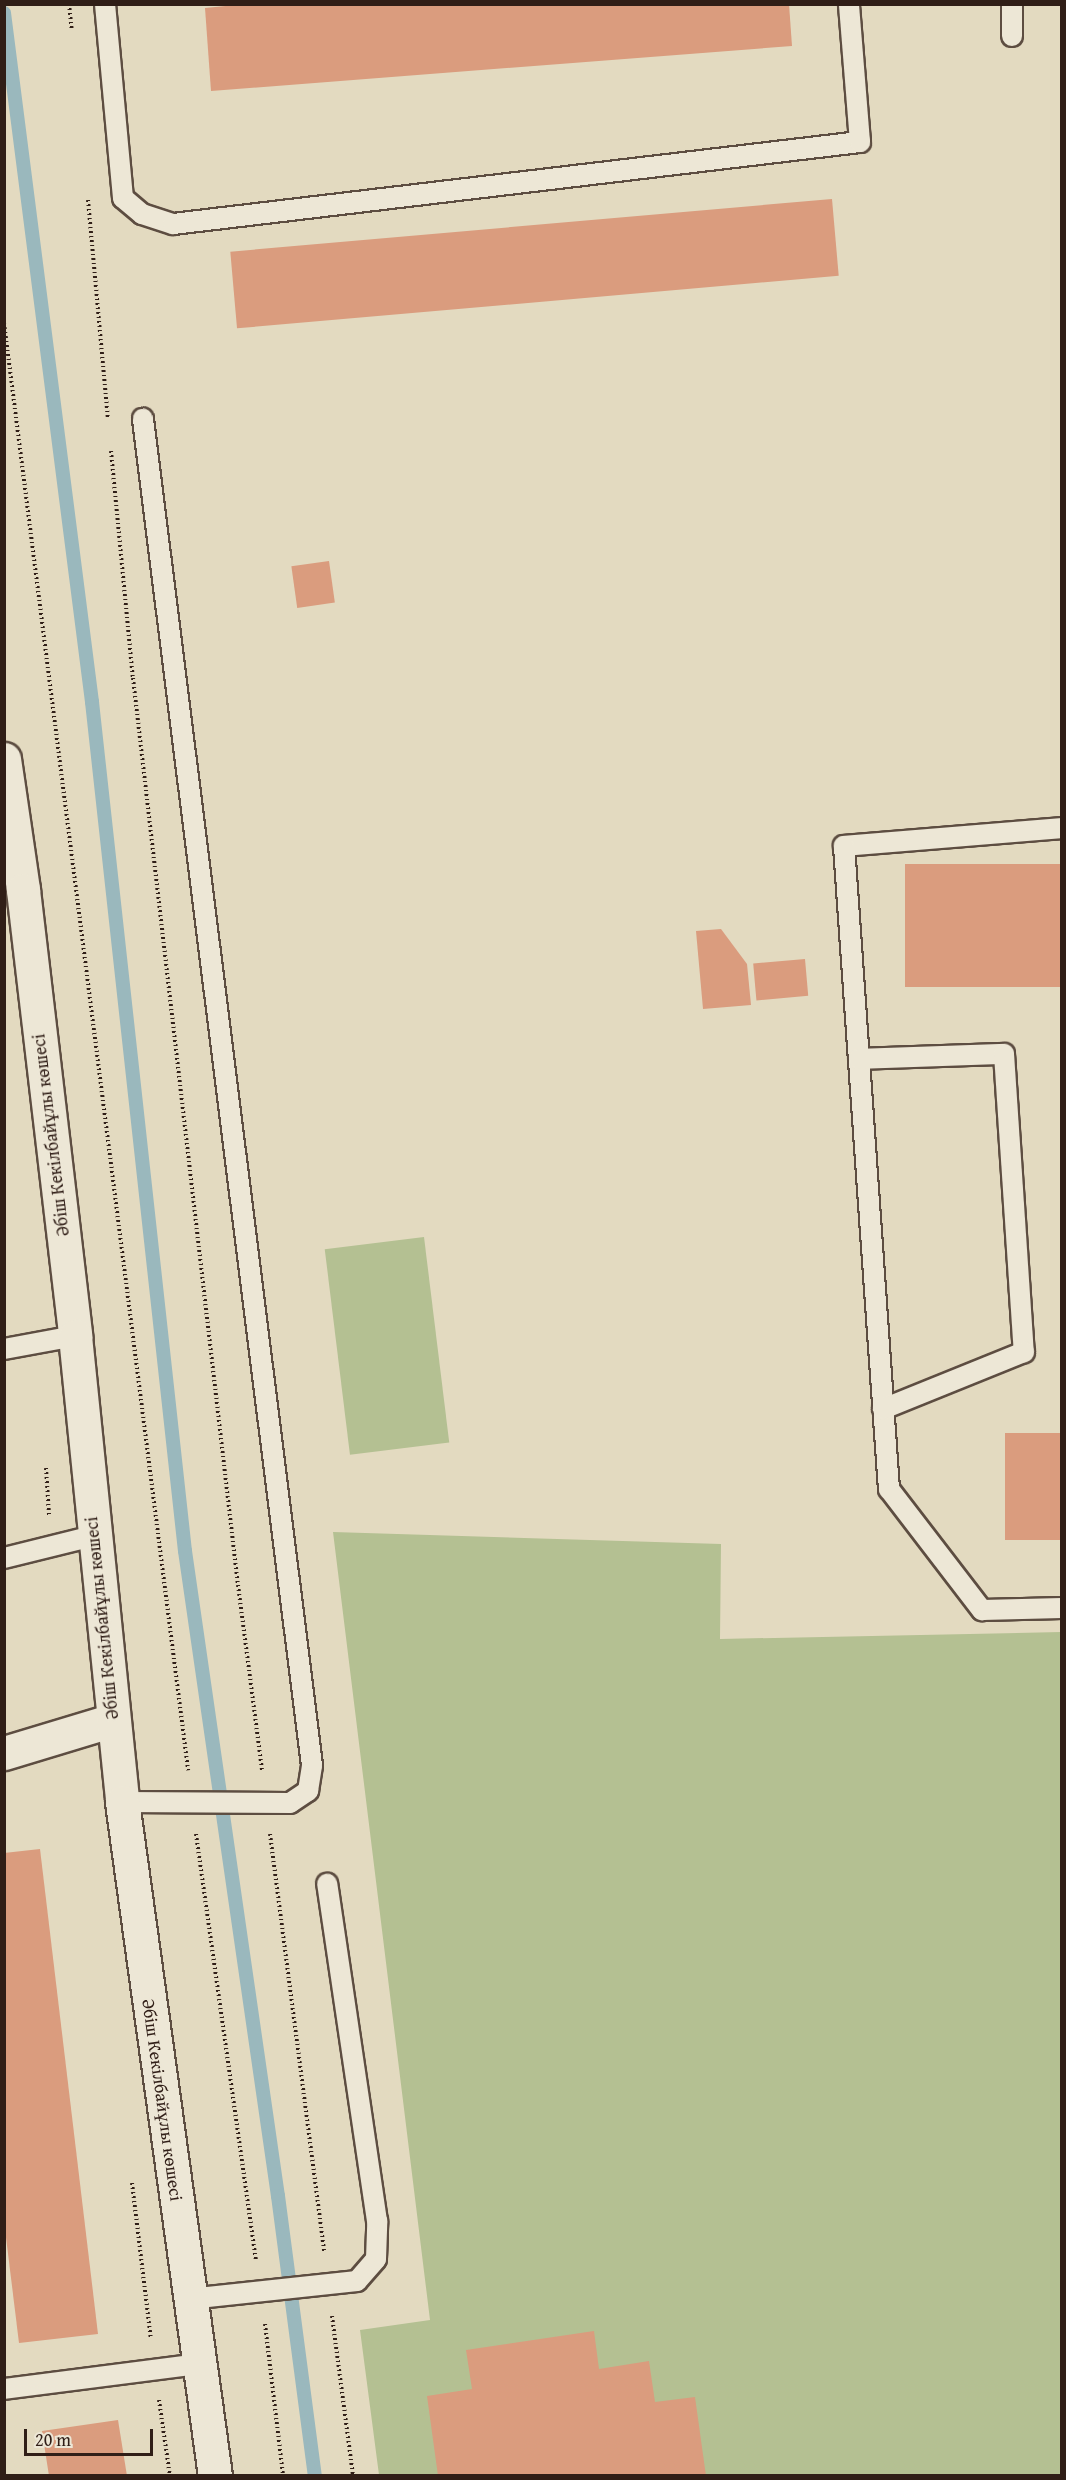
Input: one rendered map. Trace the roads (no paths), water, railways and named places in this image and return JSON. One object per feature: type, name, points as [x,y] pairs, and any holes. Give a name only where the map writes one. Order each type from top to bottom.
[{"type":"street","name":"Әбіш Кекілбайұлы көшесі","points":[[4,759],[11,854],[75,1336],[93,1536],[122,1802],[215,2475]]},
{"type":"street","points":[[4,1753],[113,1720]]},
{"type":"lane","points":[[105,4],[123,198],[141,214],[172,224],[860,142],[849,4]]},
{"type":"lane","points":[[1012,4],[1012,36]]},
{"type":"lane","points":[[122,1802],[290,1803],[308,1791],[312,1765],[143,419]]},
{"type":"lane","points":[[1062,828],[844,846],[889,1489],[982,1610],[1062,1608]]},
{"type":"lane","points":[[859,1059],[1004,1054],[1005,1066],[1024,1352],[883,1409]]},
{"type":"lane","points":[[4,1349],[75,1336]]},
{"type":"lane","points":[[4,1558],[93,1536]]},
{"type":"lane","points":[[189,2299],[357,2281],[376,2259],[377,2221],[327,1884]]},
{"type":"lane","points":[[4,2389],[199,2364]]},
{"type":"waterway","points":[[4,13],[92,702],[185,1551],[278,2196],[315,2476]]}]
